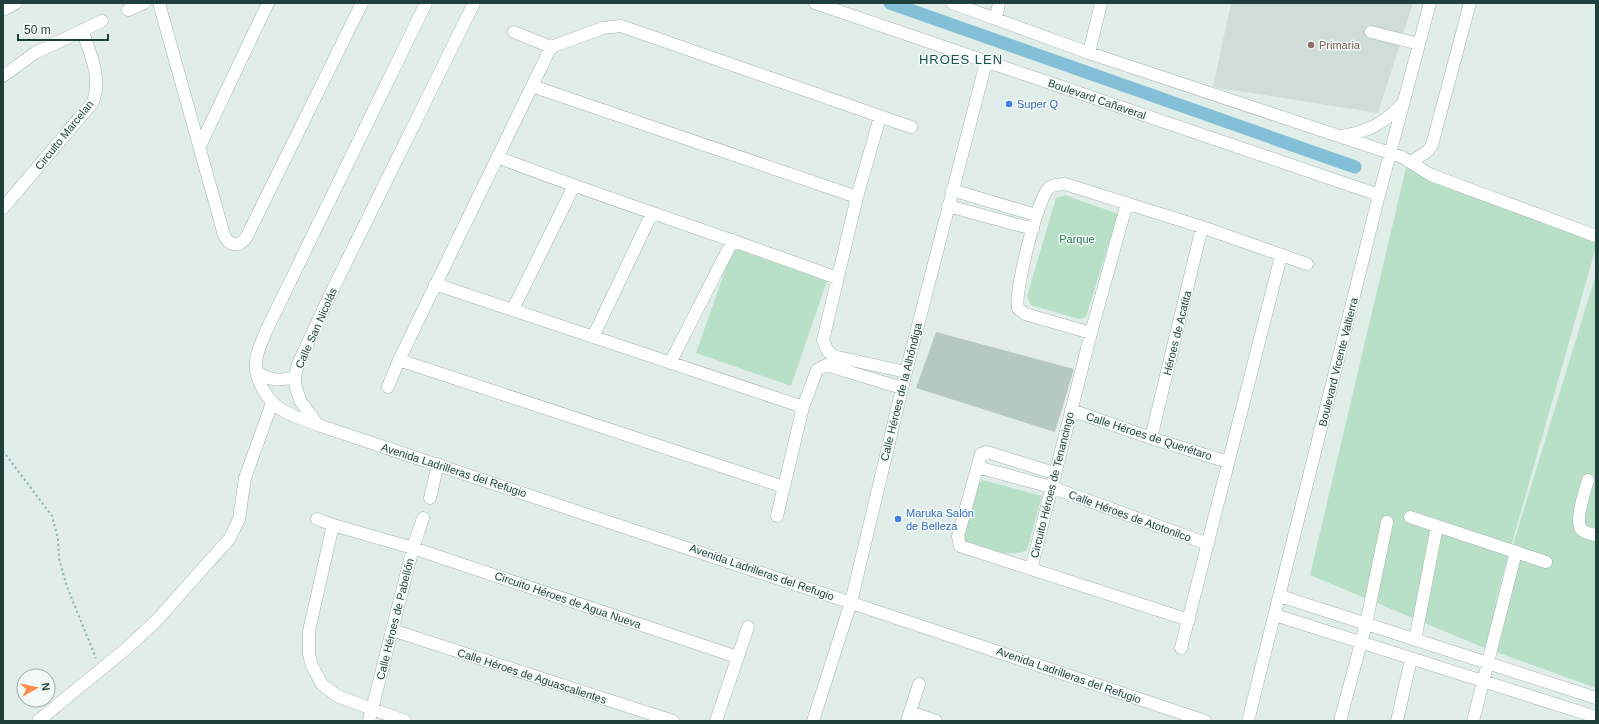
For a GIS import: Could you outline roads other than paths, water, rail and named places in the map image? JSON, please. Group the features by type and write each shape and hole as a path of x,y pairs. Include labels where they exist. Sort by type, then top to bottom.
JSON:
{"street":[{"path":"3,10 16,3"},
{"path":"128,10 144,3"},
{"path":"159,3 224,235 229,242 238,244 246,238 362,3"},
{"path":"200,146 268,3"},
{"path":"318,425 283,411 272,403 260,383 256,371 257,355 266,331 426,3"},
{"name":"Calle San Nicolás","path":"318,425 301,402 296,388 295,377 298,364 330,295 474,3"},
{"name":"Boulevard Cañaveral","path":"815,3 1379,195"},
{"path":"996,18 999,3"},
{"path":"1089,53 1101,3"},
{"name":"Boulevard Vicente Valtierra","path":"1248,721 1379,195 1430,3"},
{"path":"1411,162 1428,151 1432,145 1470,3"},
{"path":"958,4 1089,53 1390,153 1411,162 1431,175 1596,236"},
{"path":"3,76 35,53 102,21"},
{"path":"514,32 551,47 604,28 621,26 911,127"},
{"name":"Circuito Marcelan","path":"3,208 93,102 96,94 96,78 82,30"},
{"path":"1371,32 1419,44"},
{"path":"388,387 399,360 435,284 551,47"},
{"name":"Calle Héroes de la Alhóndiga","path":"813,721 851,602 906,372 986,62"},
{"path":"532,86 857,197"},
{"path":"1339,137 1358,134 1376,127 1391,116 1404,101"},
{"path":"880,117 836,278 823,340 827,350 833,356 906,372"},
{"path":"497,157 574,186 733,240 836,278"},
{"path":"1090,333 1025,314 1018,308 1017,294 1036,215 1048,188 1065,184 1202,227 1307,264"},
{"path":"513,309 574,186"},
{"path":"952,190 1036,215"},
{"name":"Circuito Héroes de Tenancingo","path":"1127,203 1090,333 1031,569 1189,620"},
{"path":"948,206 1033,229"},
{"path":"593,337 652,213"},
{"name":"Héroes de Acatita","path":"1151,438 1202,227"},
{"path":"670,363 733,240"},
{"path":"1182,648 1228,462 1282,256"},
{"path":"435,284 803,407"},
{"path":"399,360 784,487"},
{"path":"777,516 803,407 817,370 826,365 902,388"},
{"path":"256,371 265,378 271,380 295,377"},
{"path":"38,721 126,649 157,620 230,538 238,519 244,478 272,403"},
{"name":"Calle Héroes de Querétaro","path":"1071,410 1151,438 1228,462"},
{"name":"Avenida Ladrilleras del Refugio","path":"318,425 1205,721"},
{"path":"1031,569 967,549 959,543 958,536 981,454 985,452 1054,473"},
{"path":"430,498 438,464"},
{"name":"Calle Héroes de Atotonilco","path":"977,467 1051,487 1208,544"},
{"path":"1588,480 1579,519 1580,527 1584,532 1596,535"},
{"path":"1410,517 1546,562"},
{"name":"Calle Héroes de Pabellón","path":"371,715 413,548 423,518"},
{"name":"Circuito Héroes de Agua Nueva","path":"317,519 413,548 737,657"},
{"path":"1340,721 1366,624 1387,522"},
{"path":"333,525 309,631 309,654 315,674 322,684 337,696 371,715 405,721"},
{"path":"1415,640 1437,526"},
{"path":"1473,721 1482,681 1489,663 1516,552"},
{"path":"1280,596 1596,698"},
{"path":"1275,615 1596,717"},
{"path":"716,721 748,627"},
{"name":"Calle Héroes de Aguascalientes","path":"392,630 673,721"},
{"path":"1397,721 1410,659"},
{"path":"919,684 908,716 936,721"}],"waterway":[{"path":"890,3 1355,167"}],"place":[{"name":"Primaria","path":"1311,45"},
{"name":"Super Q","path":"1009,104"},
{"name":"Maruka Salón de Belleza","path":"898,519"}],"district":[{"name":"HROES LEN","path":"961,59"}],"park label":[{"name":"Parque","path":"1077,239"}]}
